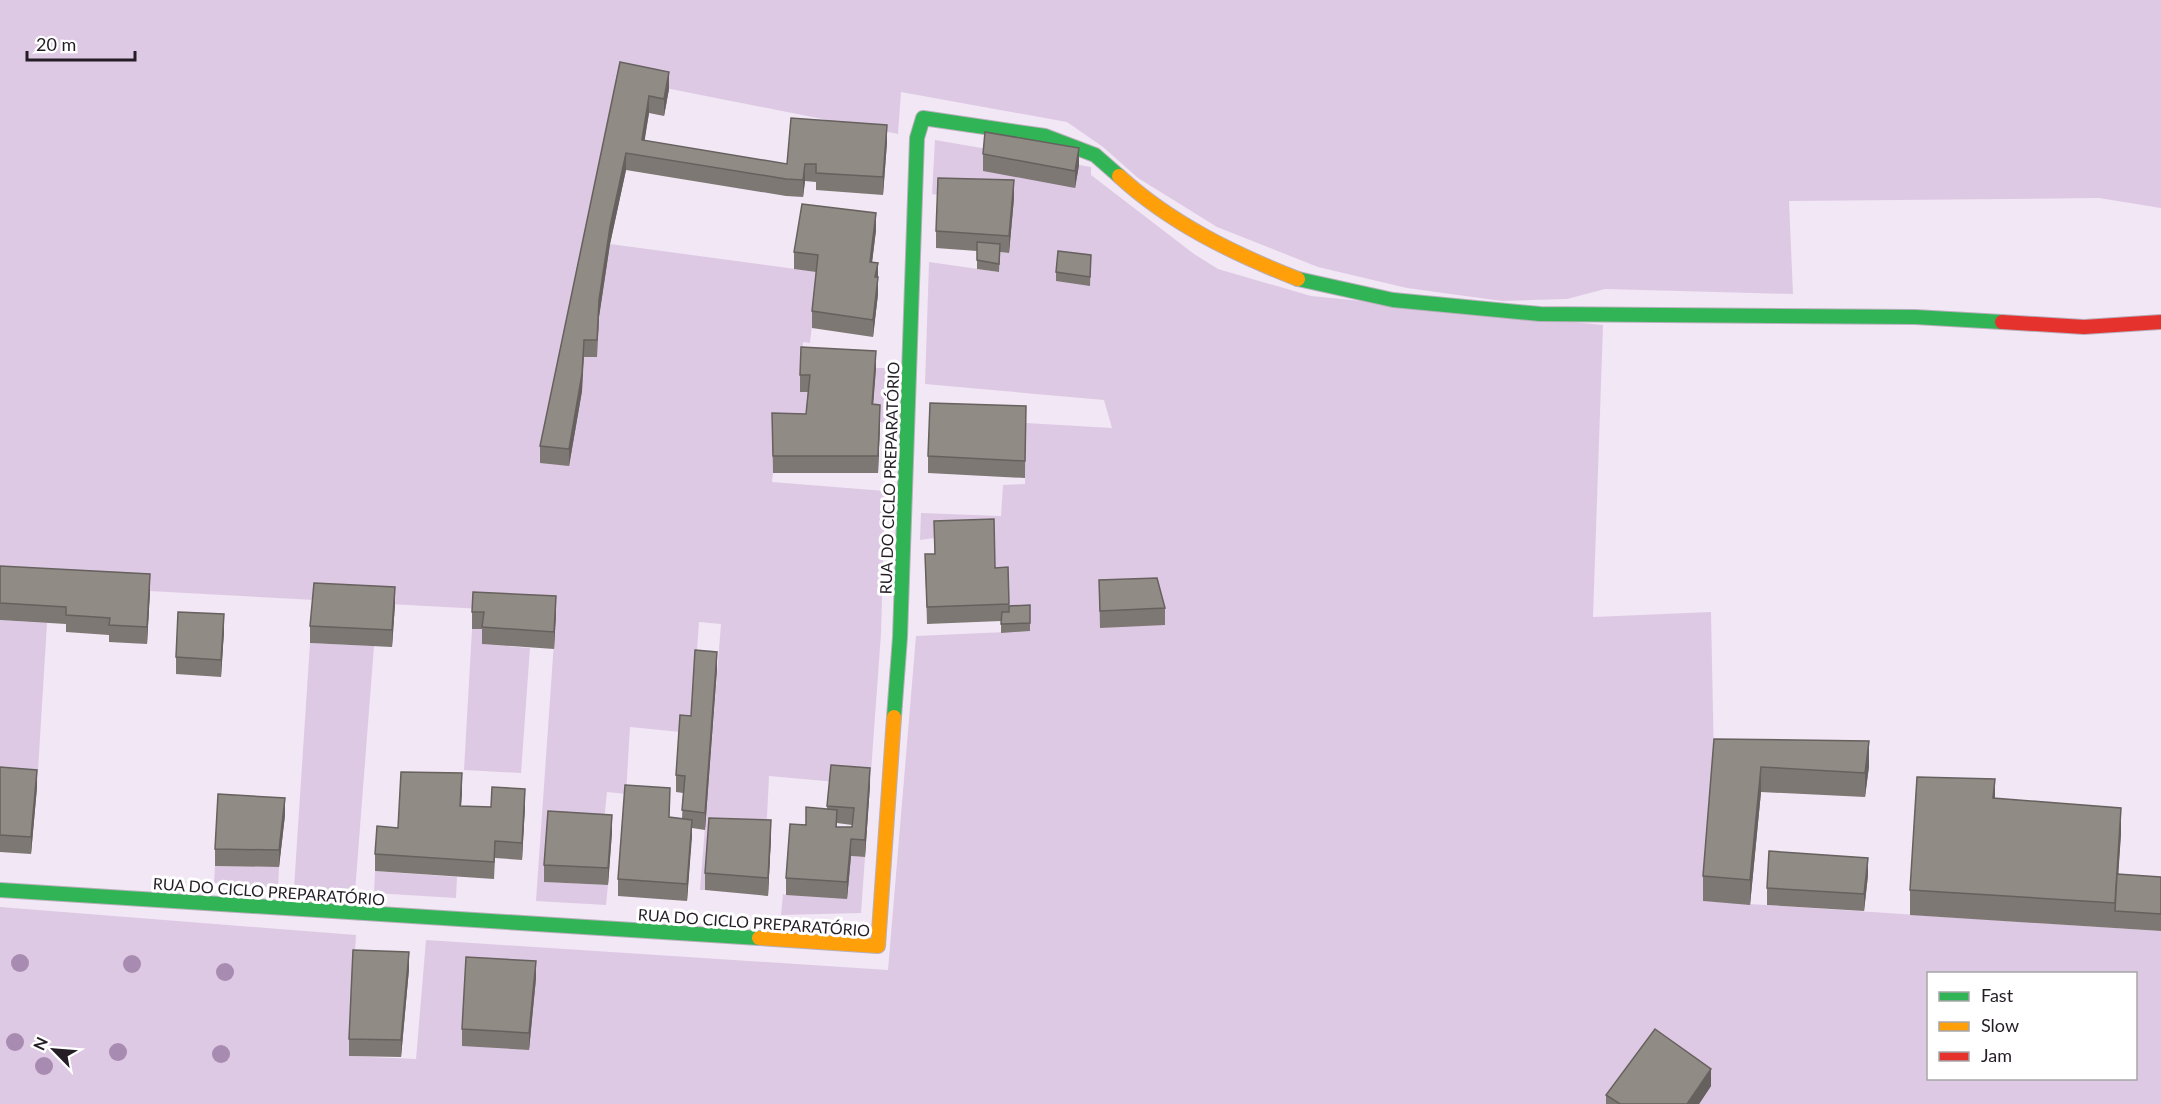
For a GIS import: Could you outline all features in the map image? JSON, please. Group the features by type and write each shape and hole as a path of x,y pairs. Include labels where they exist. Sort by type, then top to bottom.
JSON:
{"street":[{"name":"RUA DO CICLO PREPARATÓRIO","path":"0,890 878,946 900,637 917,138 923,118 1045,136 1095,155 1135,191 1199,235 1297,279 1393,300 1540,314 1915,317 2084,327 2161,322"}],"shaded area":[{"path":"0,0 2161,0 2161,208 2099,198 1789,201 1793,294 1605,289 1567,299 1502,301 1407,288 1318,267 1217,227 1138,178 1103,147 1067,122 901,92 898,134 620,79 568,466 582,391 584,357 597,357 599,317 610,244 818,272 810,343 803,342 800,391 810,392 806,431 773,473 772,482 885,491 881,634 870,785 769,776 766,837 709,835 705,890 700,890 721,624 699,622 691,733 630,727 626,794 607,792 603,831 545,882 608,885 606,905 536,901 556,613 0,583"},
{"path":"935,140 1091,167 1091,175 1194,254 1218,269 1311,296 1603,325 1593,617 1711,612 1714,764 1704,901 2161,931 2161,1104 0,1104 0,907 356,935 349,1056 416,1059 426,940 888,970 916,636 1030,631 1009,615 934,538 920,540 921,513 1001,516 1003,485 1025,484 1026,423 1112,428 1104,400 925,384 929,262 999,272 1000,252 1008,253 938,195 932,194"},
{"path":"876,368 889,368 887,423 872,421"},
{"path":"0,620 47,623 37,787 0,784"},
{"path":"472,629 484,629 483,644 530,648 521,773 464,770"},
{"path":"310,643 374,646 355,892 294,888"},
{"path":"851,856 865,857 861,913 781,915 783,894 786,895"},
{"path":"215,866 279,867 278,888 214,883"},
{"path":"375,871 457,877 456,898 374,893"}],"building":[{"path":"620,62 669,72 664,99 649,96 642,140 787,164 791,118 887,125 883,177 816,173 816,164 805,164 803,180 786,179 626,153 610,227 599,300 597,340 584,340 582,374 569,449 540,446"},
{"path":"985,132 1079,148 1075,171 983,154"},
{"path":"938,178 1014,180 1009,236 936,231"},
{"path":"802,204 876,213 870,262 878,263 873,320 812,311 818,255 794,252"},
{"path":"977,242 1000,244 999,264 977,260"},
{"path":"1058,251 1091,255 1090,277 1056,272"},
{"path":"801,347 876,351 872,404 880,405 878,456 773,456 772,413 806,414 810,375 800,375"},
{"path":"930,403 1026,406 1025,461 928,456"},
{"path":"994,519 995,568 1008,567 1009,604 927,607 925,554 935,554 934,521"},
{"path":"0,566 150,574 147,627 109,625 110,618 66,615 66,607 0,603"},
{"path":"1157,578 1165,608 1100,611 1099,580"},
{"path":"314,583 395,587 392,630 310,626"},
{"path":"473,592 556,596 554,632 482,627 484,612 472,612"},
{"path":"1030,605 1030,623 1001,624 1002,612 1009,612 1009,606"},
{"path":"178,612 224,614 221,660 176,657"},
{"path":"695,650 717,652 705,813 682,810 685,776 676,775 680,715 691,716"},
{"path":"1714,739 1869,741 1865,773 1761,767 1750,880 1703,876"},
{"path":"831,765 870,768 865,840 851,839 847,882 786,878 790,824 806,825 806,807 837,810 836,827 852,827 854,808 827,806"},
{"path":"0,767 37,770 31,837 0,835"},
{"path":"401,772 462,773 460,806 491,807 492,787 525,789 522,843 495,841 494,862 375,854 377,826 398,828"},
{"path":"1917,777 1995,779 1993,798 2121,808 2115,903 1910,890"},
{"path":"625,785 670,788 669,817 692,820 687,884 618,879"},
{"path":"218,794 285,798 279,850 215,849"},
{"path":"548,811 612,815 608,868 544,865"},
{"path":"709,818 771,820 768,878 705,873"},
{"path":"1769,851 1868,858 1864,894 1767,888"},
{"path":"2117,874 2161,877 2161,914 2115,911"},
{"path":"353,950 409,952 401,1040 349,1039"},
{"path":"466,957 536,961 529,1033 462,1029"},
{"path":"1655,1029 1711,1069 1687,1104 1620,1104 1606,1095"}],"traffic: fast":[{"path":"894,717 900,637 917,138 923,118 1045,136 1095,155 1119,176"},
{"path":"1298,279 1393,300 1540,314 1915,317 2002,322"},
{"path":"0,890 759,938"}],"traffic: slow":[{"path":"1119,176 1181,223 1227,248 1298,279"},
{"path":"759,938 878,946 894,717"}],"traffic: jam":[{"path":"2002,322 2084,327 2161,322"}]}
